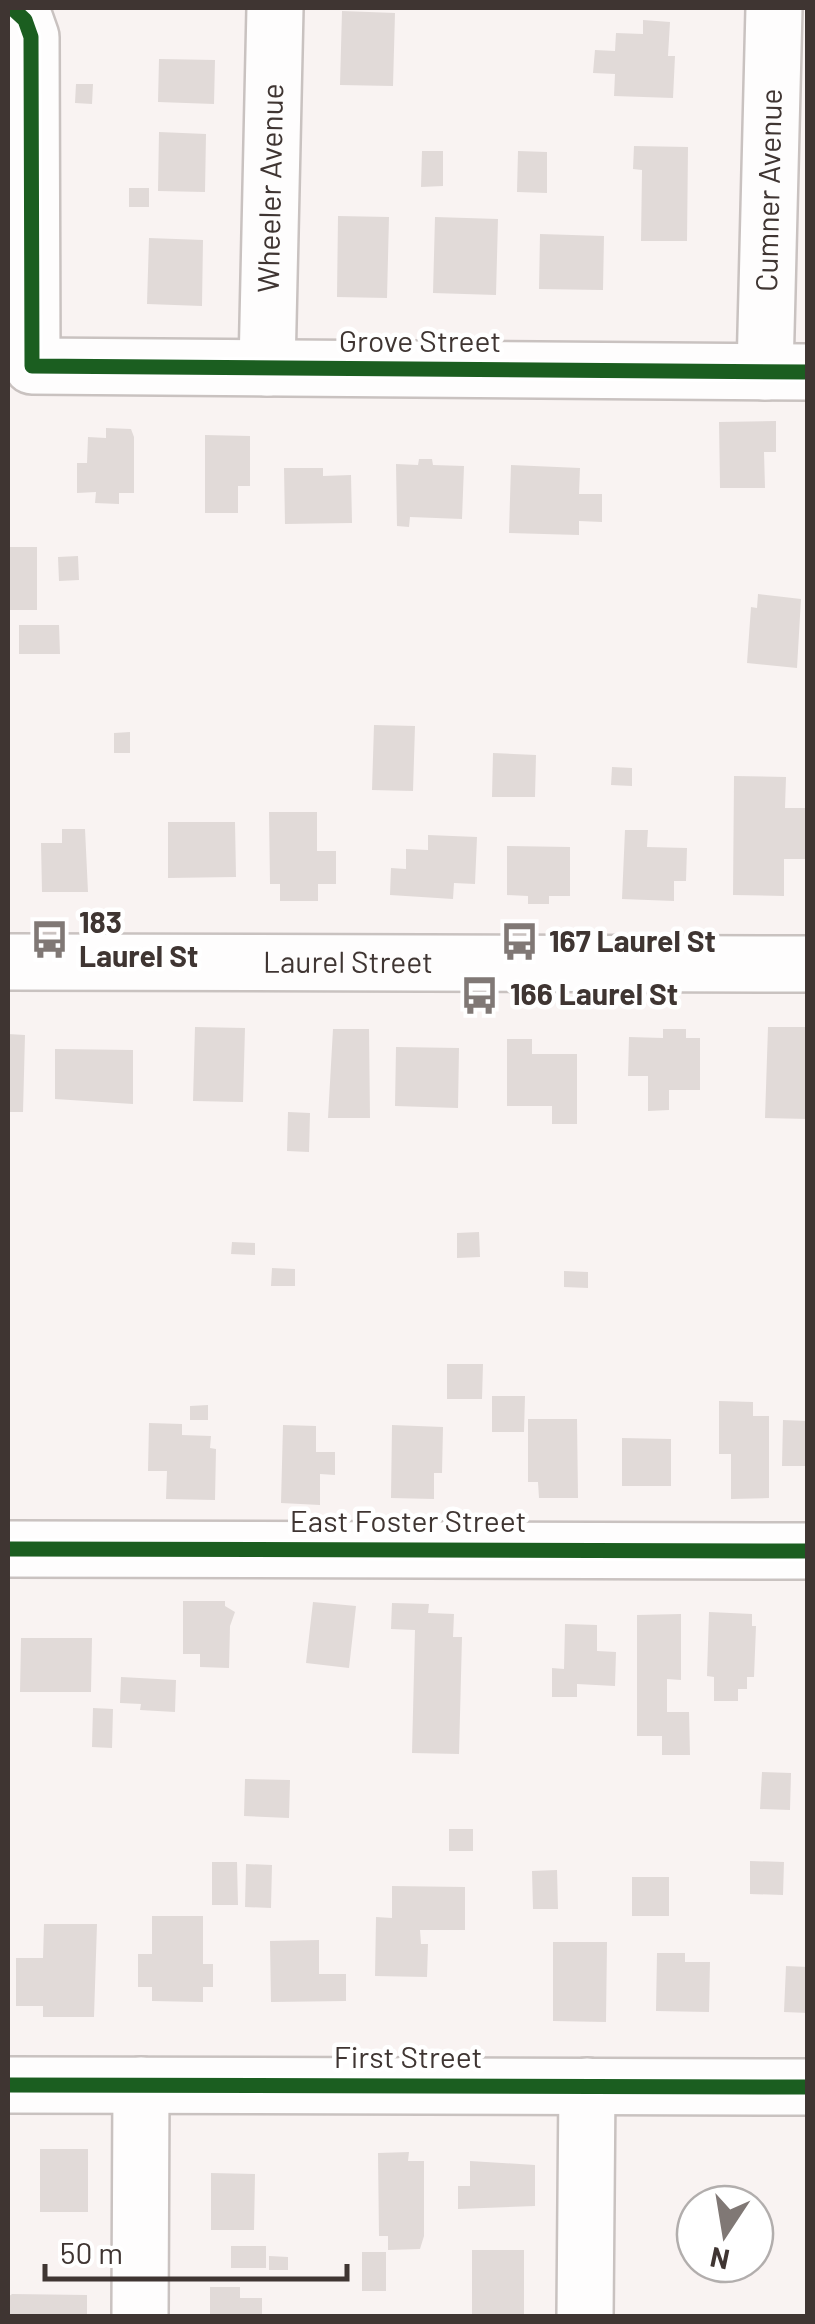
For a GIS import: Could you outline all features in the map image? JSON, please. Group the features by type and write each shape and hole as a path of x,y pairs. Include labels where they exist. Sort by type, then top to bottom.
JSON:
{"street":[{"name":"Grove Street","path":"12,8 25,20 31,37 32,366 786,372"},
{"name":"Wheeler Avenue","path":"267,368 274,8"},
{"name":"Cumner Avenue","path":"774,8 786,372"},
{"name":"Laurel Street","path":"8,962 808,964"},
{"name":"East Foster Street","path":"8,1549 808,1550"},
{"name":"First Street","path":"8,2084 808,2088"},
{"path":"140,2316 141,2085"},
{"path":"585,2316 587,2086"}],"building":[{"path":"342,11 395,13 393,86 340,85"},
{"path":"643,20 670,22 668,56 675,56 673,98 614,96 615,74 593,73 595,50 615,51 616,33 643,34"},
{"path":"159,59 215,60 214,104 158,102"},
{"path":"76,84 93,84 92,104 75,103"},
{"path":"159,132 206,134 205,192 158,191"},
{"path":"634,146 688,147 687,241 641,241 642,170 633,169"},
{"path":"422,151 443,151 443,186 421,187"},
{"path":"518,151 547,152 547,193 517,192"},
{"path":"129,188 149,188 149,207 129,207"},
{"path":"338,216 389,217 387,298 337,297"},
{"path":"435,217 498,219 496,295 433,293"},
{"path":"540,234 604,236 603,290 539,289"},
{"path":"149,238 203,240 202,306 147,304"},
{"path":"776,421 776,452 764,452 765,488 720,488 719,422"},
{"path":"106,428 131,429 134,437 134,493 119,493 119,504 95,503 96,492 77,493 77,463 87,463 88,437 106,438"},
{"path":"205,435 250,436 250,486 238,486 238,513 205,513"},
{"path":"419,459 432,459 433,465 464,466 462,519 410,517 409,527 397,526 396,464 418,465"},
{"path":"511,465 580,468 579,494 602,494 602,522 579,521 579,535 509,533"},
{"path":"284,468 323,468 323,476 351,475 352,523 285,524"},
{"path":"8,547 37,547 37,610 8,610"},
{"path":"78,556 79,580 59,581 58,557"},
{"path":"758,594 801,599 797,668 747,663 751,607 757,608"},
{"path":"19,625 59,625 60,654 19,654"},
{"path":"374,725 415,726 413,791 372,790"},
{"path":"130,732 130,753 114,753 114,733"},
{"path":"493,753 536,755 535,797 492,797"},
{"path":"612,767 632,768 632,786 611,785"},
{"path":"734,776 786,777 785,808 805,808 805,859 784,859 784,896 733,895"},
{"path":"269,812 317,812 317,851 336,851 336,884 318,884 318,901 280,901 280,884 270,884"},
{"path":"168,822 235,822 236,877 168,878"},
{"path":"62,829 85,829 88,892 42,892 41,843 62,843"},
{"path":"625,830 648,830 647,847 687,848 686,881 674,881 674,901 622,899"},
{"path":"428,835 477,837 475,884 454,883 453,899 390,895 391,868 406,869 406,849 428,850"},
{"path":"507,846 570,847 570,896 549,896 549,904 528,904 528,896 507,895"},
{"path":"195,1027 245,1028 243,1102 193,1101"},
{"path":"768,1027 808,1027 808,1119 765,1118"},
{"path":"333,1029 369,1029 370,1118 328,1118"},
{"path":"663,1029 686,1029 686,1038 700,1038 700,1090 669,1090 669,1110 648,1111 648,1076 628,1076 629,1037 663,1038"},
{"path":"8,1034 25,1035 23,1112 8,1112"},
{"path":"507,1039 532,1039 532,1054 577,1054 577,1124 552,1124 552,1106 507,1106"},
{"path":"396,1047 459,1048 458,1108 395,1106"},
{"path":"55,1049 133,1050 133,1104 55,1099"},
{"path":"288,1112 310,1113 309,1152 287,1151"},
{"path":"479,1232 480,1257 457,1258 457,1233"},
{"path":"232,1242 255,1243 255,1255 231,1254"},
{"path":"272,1268 295,1269 295,1286 271,1286"},
{"path":"564,1271 588,1272 588,1288 564,1287"},
{"path":"447,1364 483,1364 482,1399 447,1399"},
{"path":"492,1396 525,1396 524,1432 492,1432"},
{"path":"719,1401 753,1402 753,1416 769,1416 769,1498 731,1499 731,1454 719,1454"},
{"path":"208,1405 208,1420 190,1420 190,1406"},
{"path":"528,1419 577,1419 578,1498 539,1498 538,1482 528,1482"},
{"path":"783,1420 808,1421 808,1466 782,1466"},
{"path":"149,1423 182,1424 182,1435 211,1436 210,1448 216,1449 215,1500 166,1499 167,1471 148,1471"},
{"path":"283,1425 316,1426 316,1452 335,1452 335,1475 320,1474 320,1505 281,1503"},
{"path":"392,1425 443,1427 442,1473 434,1473 434,1499 391,1498"},
{"path":"622,1438 671,1439 671,1486 622,1486"},
{"path":"183,1601 225,1601 225,1606 235,1612 230,1626 229,1668 200,1667 200,1654 183,1654"},
{"path":"313,1602 356,1606 349,1668 306,1663"},
{"path":"392,1603 429,1604 428,1613 454,1614 453,1637 462,1637 459,1754 412,1753 415,1630 391,1629"},
{"path":"709,1612 752,1614 752,1626 756,1626 754,1677 747,1677 747,1689 738,1689 738,1701 714,1701 714,1677 707,1676"},
{"path":"681,1614 681,1680 667,1679 667,1712 689,1712 690,1755 662,1755 662,1736 637,1736 637,1615"},
{"path":"565,1624 597,1625 597,1651 616,1652 615,1686 577,1684 577,1697 552,1697 552,1668 564,1669"},
{"path":"21,1638 92,1638 91,1692 20,1692"},
{"path":"121,1677 176,1680 175,1712 140,1710 141,1704 120,1703"},
{"path":"93,1708 113,1709 112,1748 92,1747"},
{"path":"762,1772 791,1773 790,1810 760,1809"},
{"path":"245,1779 290,1780 289,1818 244,1816"},
{"path":"449,1829 473,1829 473,1851 449,1851"},
{"path":"750,1861 784,1862 783,1895 750,1894"},
{"path":"212,1862 237,1862 238,1905 212,1905"},
{"path":"246,1864 272,1865 271,1908 245,1907"},
{"path":"557,1870 558,1909 533,1909 532,1871"},
{"path":"632,1877 669,1877 669,1916 632,1916"},
{"path":"392,1886 465,1887 465,1930 420,1930 421,1944 428,1944 427,1977 375,1976 376,1917 392,1918"},
{"path":"152,1916 203,1916 203,1964 213,1964 213,1987 203,1987 203,2002 152,2001 152,1987 138,1987 138,1954 152,1954"},
{"path":"44,1924 97,1924 94,2017 43,2017 43,2006 16,2006 16,1958 43,1958"},
{"path":"319,1940 319,1974 346,1974 346,2001 271,2002 270,1941"},
{"path":"553,1942 607,1942 606,2022 553,2021"},
{"path":"657,1953 685,1953 685,1962 710,1962 709,2012 656,2011"},
{"path":"786,1966 808,1967 808,2013 784,2012"},
{"path":"40,2149 88,2149 88,2212 40,2212"},
{"path":"409,2152 408,2161 424,2161 424,2236 420,2249 388,2250 388,2236 379,2236 378,2153"},
{"path":"470,2161 535,2165 535,2206 458,2209 458,2186 470,2186"},
{"path":"211,2173 255,2174 254,2230 211,2230"},
{"path":"231,2246 266,2246 266,2268 231,2268"},
{"path":"472,2250 524,2250 524,2316 472,2316"},
{"path":"362,2252 386,2252 386,2291 362,2291"},
{"path":"269,2256 288,2257 288,2270 269,2270"},
{"path":"210,2287 240,2287 240,2298 262,2298 262,2316 210,2316"},
{"path":"87,2295 87,2316 8,2316 8,2297"}],"cycle path":[{"path":"12,8 25,20 31,37 32,366 808,372"},
{"path":"8,1549 808,1551"},
{"path":"8,2085 808,2087"}],"place":[{"name":"183 Laurel St","path":"49,940"},
{"name":"167 Laurel St","path":"519,942"},
{"name":"166 Laurel St","path":"480,995"}]}
